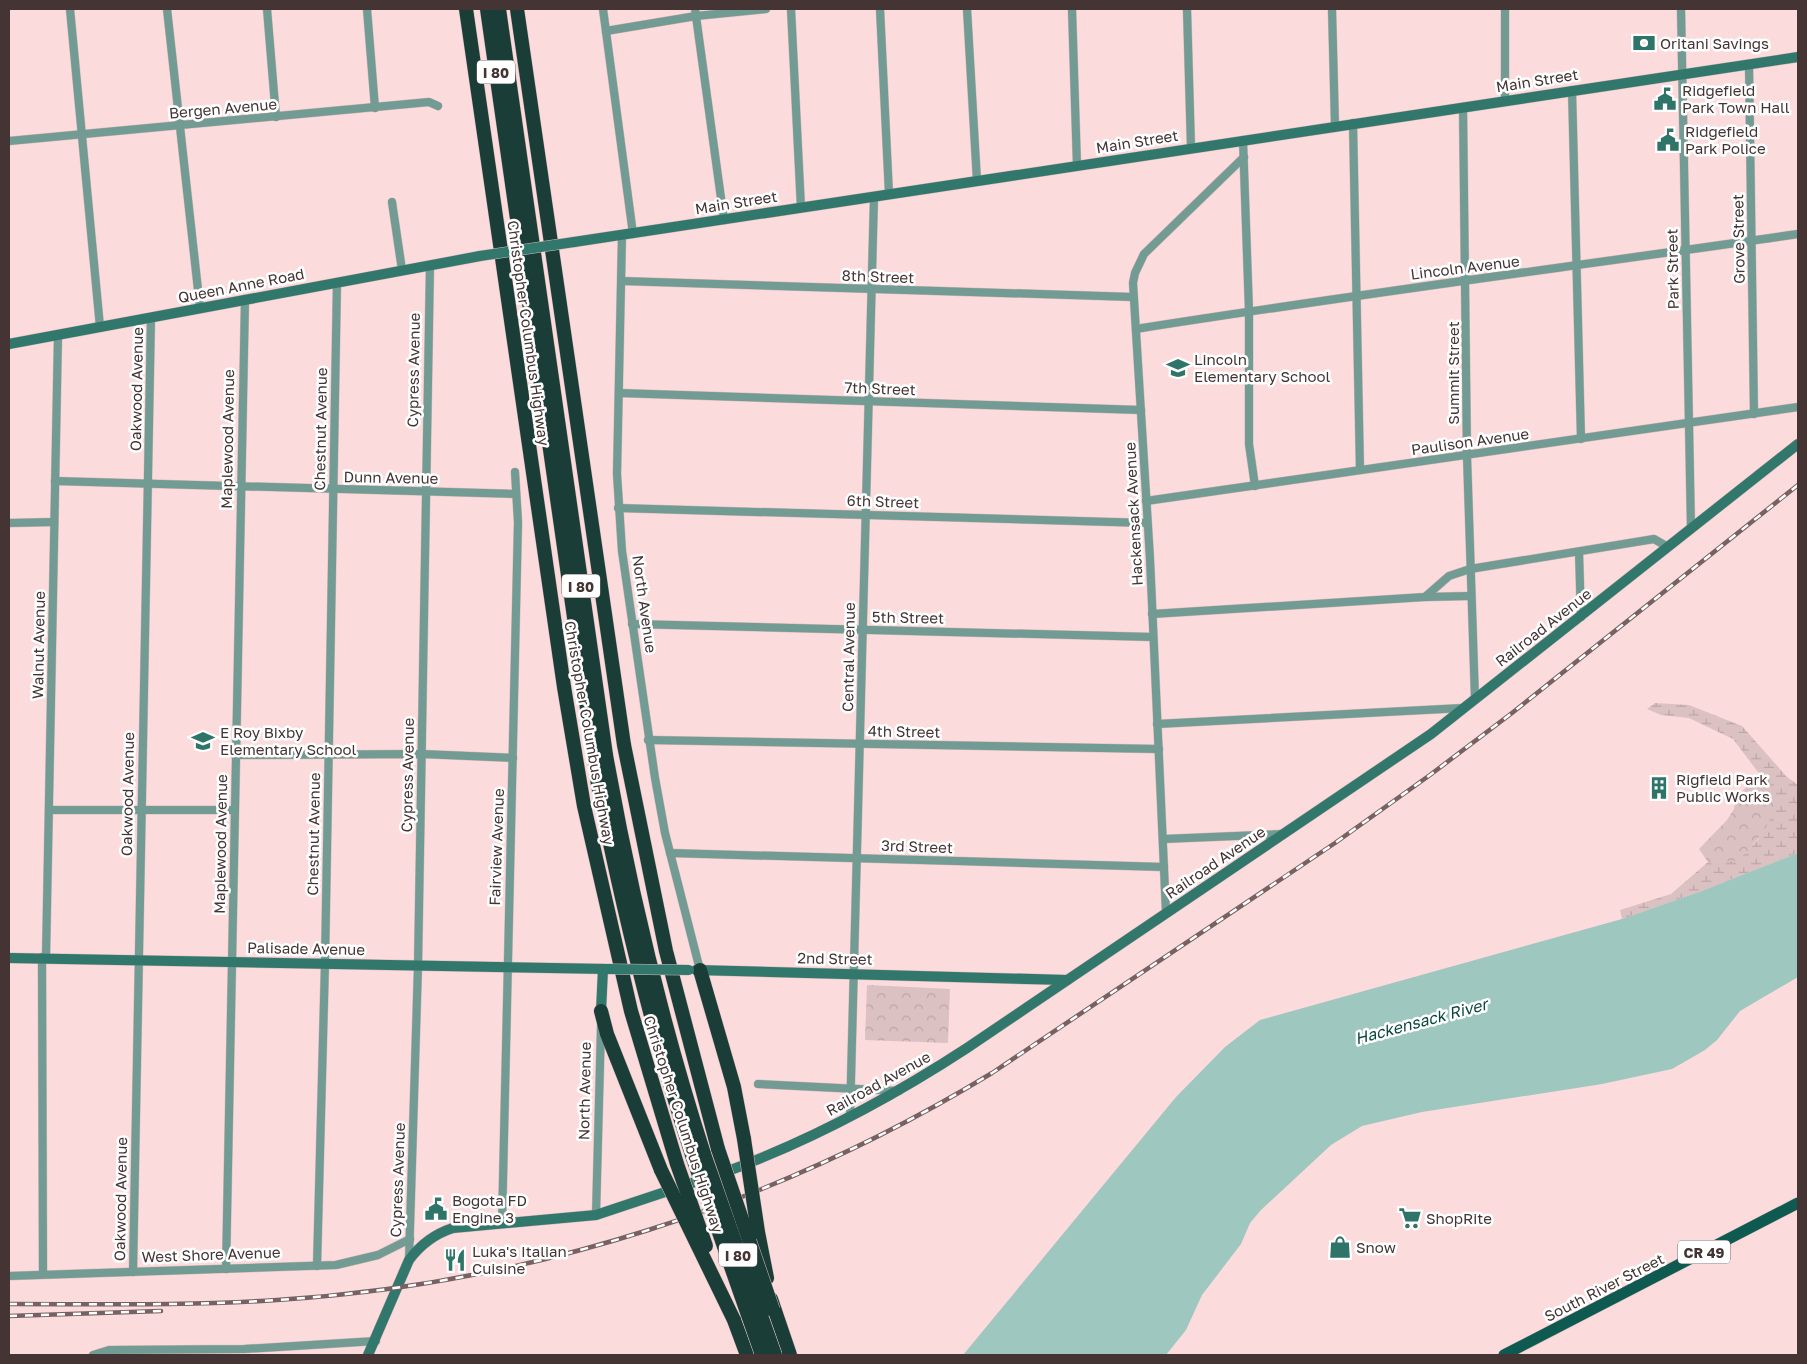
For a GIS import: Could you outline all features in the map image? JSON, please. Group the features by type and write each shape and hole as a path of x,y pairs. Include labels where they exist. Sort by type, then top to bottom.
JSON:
{"highway":[{"name":"Christopher Columbus Highway","path":"466,9 563,680 581,792 627,997 677,1164 748,1355"},
{"name":"Christopher Columbus Highway","path":"487,9 597,778 640,974 762,1355"},
{"name":"Christopher Columbus Highway","path":"499,9 606,755 628,868 698,1156 775,1355"},
{"name":"Christopher Columbus Highway","path":"517,9 624,746 666,951 718,1149 790,1355"},
{"path":"695,970 734,1086 744,1139 752,1204 773,1310"},
{"path":"601,1012 607,1034 661,1170 734,1320"}],"main road":[{"name":"South River Street","path":"1504,1355 1798,1203"}],"street":[{"path":"70,9 100,327"},
{"path":"166,9 200,308"},
{"path":"267,9 276,117"},
{"path":"367,9 375,108"},
{"path":"603,9 633,234"},
{"path":"606,31 696,12 766,9"},
{"path":"792,9 801,208"},
{"path":"880,9 889,194"},
{"path":"967,9 977,181"},
{"path":"1072,9 1077,166"},
{"path":"1187,9 1191,148"},
{"path":"1332,9 1335,126"},
{"path":"1505,9 1505,100"},
{"name":"Park Street","path":"1681,9 1691,529"},
{"path":"696,12 724,220"},
{"name":"Main Street","path":"480,256 1798,57"},
{"name":"Grove Street","path":"1749,64 1754,414"},
{"path":"1572,90 1581,439"},
{"name":"Bergen Avenue","path":"9,141 429,102 438,106"},
{"name":"Summit Street","path":"1463,107 1467,456 1470,596 1475,699"},
{"path":"1353,123 1360,470"},
{"path":"1243,140 1250,311 1249,444 1254,486"},
{"name":"Hackensack Avenue","path":"1166,913 1146,501 1133,297 1135,273 1144,254 1244,157"},
{"name":"Central Avenue","path":"850,1117 870,289 874,197"},
{"path":"392,202 402,270"},
{"name":"Lincoln Avenue","path":"1136,329 1357,294 1466,281 1798,234"},
{"name":"North Avenue","path":"622,235 618,508 648,740 695,970"},
{"name":"Queen Anne Road","path":"9,344 480,256"},
{"name":"Cypress Avenue","path":"368,1355 376,1341 409,1260 418,966 430,265"},
{"name":"8th Street","path":"622,281 1133,297"},
{"name":"Chestnut Avenue","path":"317,1266 325,963 337,282"},
{"name":"Maplewood Avenue","path":"226,1269 245,299"},
{"name":"Oakwood Avenue","path":"133,1272 151,317"},
{"name":"Walnut Avenue","path":"43,1274 44,957 49,810 58,335"},
{"name":"7th Street","path":"619,393 1141,410"},
{"name":"Paulison Avenue","path":"1146,501 1798,407"},
{"name":"Railroad Avenue","path":"596,1214 766,1157 850,1117 934,1070 1431,734 1798,444"},
{"name":"Fairview Avenue","path":"502,1224 506,969 518,522 515,472"},
{"name":"Dunn Avenue","path":"55,481 148,482 240,487 516,494"},
{"name":"6th Street","path":"618,508 1147,523"},
{"path":"9,523 54,522"},
{"path":"1425,597 1449,576 1470,569 1654,539 1668,547"},
{"path":"1580,552 1581,617"},
{"path":"1152,614 1425,597 1470,596"},
{"name":"5th Street","path":"632,624 1153,637"},
{"path":"1157,724 1463,708"},
{"name":"4th Street","path":"648,740 1158,749"},
{"path":"235,755 422,754 513,758"},
{"path":"49,810 234,810"},
{"path":"1163,839 1283,834"},
{"name":"3rd Street","path":"670,854 1164,867"},
{"name":"Palisade Avenue","path":"9,958 44,957 325,963 506,969 606,969"},
{"name":"North Avenue","path":"596,1214 601,1012 606,969"},
{"name":"2nd Street","path":"606,969 854,973 1067,980"},
{"path":"758,1084 899,1090"},
{"path":"409,1260 424,1243 441,1232 453,1228 596,1214"},
{"name":"West Shore Avenue","path":"9,1276 317,1266 360,1261 394,1248 410,1239"},
{"path":"92,1355 109,1350 244,1349 376,1341"},
{"path":"237,1355 244,1349"}],"green space":[{"path":"1655,703 1689,705 1742,726 1787,777 1798,785 1798,853 1699,892 1622,919 1620,910 1671,894 1708,862 1738,860 1758,840 1769,818 1774,801 1770,788 1733,739 1689,718 1661,715 1647,709"},
{"path":"1760,774 1774,797 1773,810 1767,826 1738,861 1708,862 1699,849 1727,820 1734,809 1736,797"},
{"path":"867,985 950,989 948,1043 865,1040"}],"water":[{"name":"Hackensack River","path":"1798,853 1798,977 1740,1011 1717,1040 1705,1050 1672,1069 1602,1084 1422,1112 1362,1126 1331,1145 1261,1210 1250,1223 1241,1244 1202,1295 1186,1330 1166,1355 963,1355 1176,1097 1225,1047 1260,1020 1622,919 1699,892"}],"railway":[{"path":"9,1304 177,1304 277,1300 372,1291 465,1276 558,1256 648,1230 737,1199 824,1162 909,1120 992,1073 1335,843 1512,713 1798,485"},
{"path":"9,1316 161,1311"}],"place":[{"name":"Oritani Savings","path":"1644,43"},
{"name":"Ridgefield Park Town Hall","path":"1665,99"},
{"name":"Ridgefield Park Police","path":"1668,140"},
{"name":"Lincoln Elementary School","path":"1178,368"},
{"name":"E Roy Bixby Elementary School","path":"203,741"},
{"name":"Rigfield Park Public Works","path":"1659,788"},
{"name":"Bogota FD Engine 3","path":"436,1209"},
{"name":"ShopRite","path":"1410,1218"},
{"name":"Snow","path":"1340,1247"},
{"name":"Luka's Italian Cuisine","path":"455,1260"}]}
